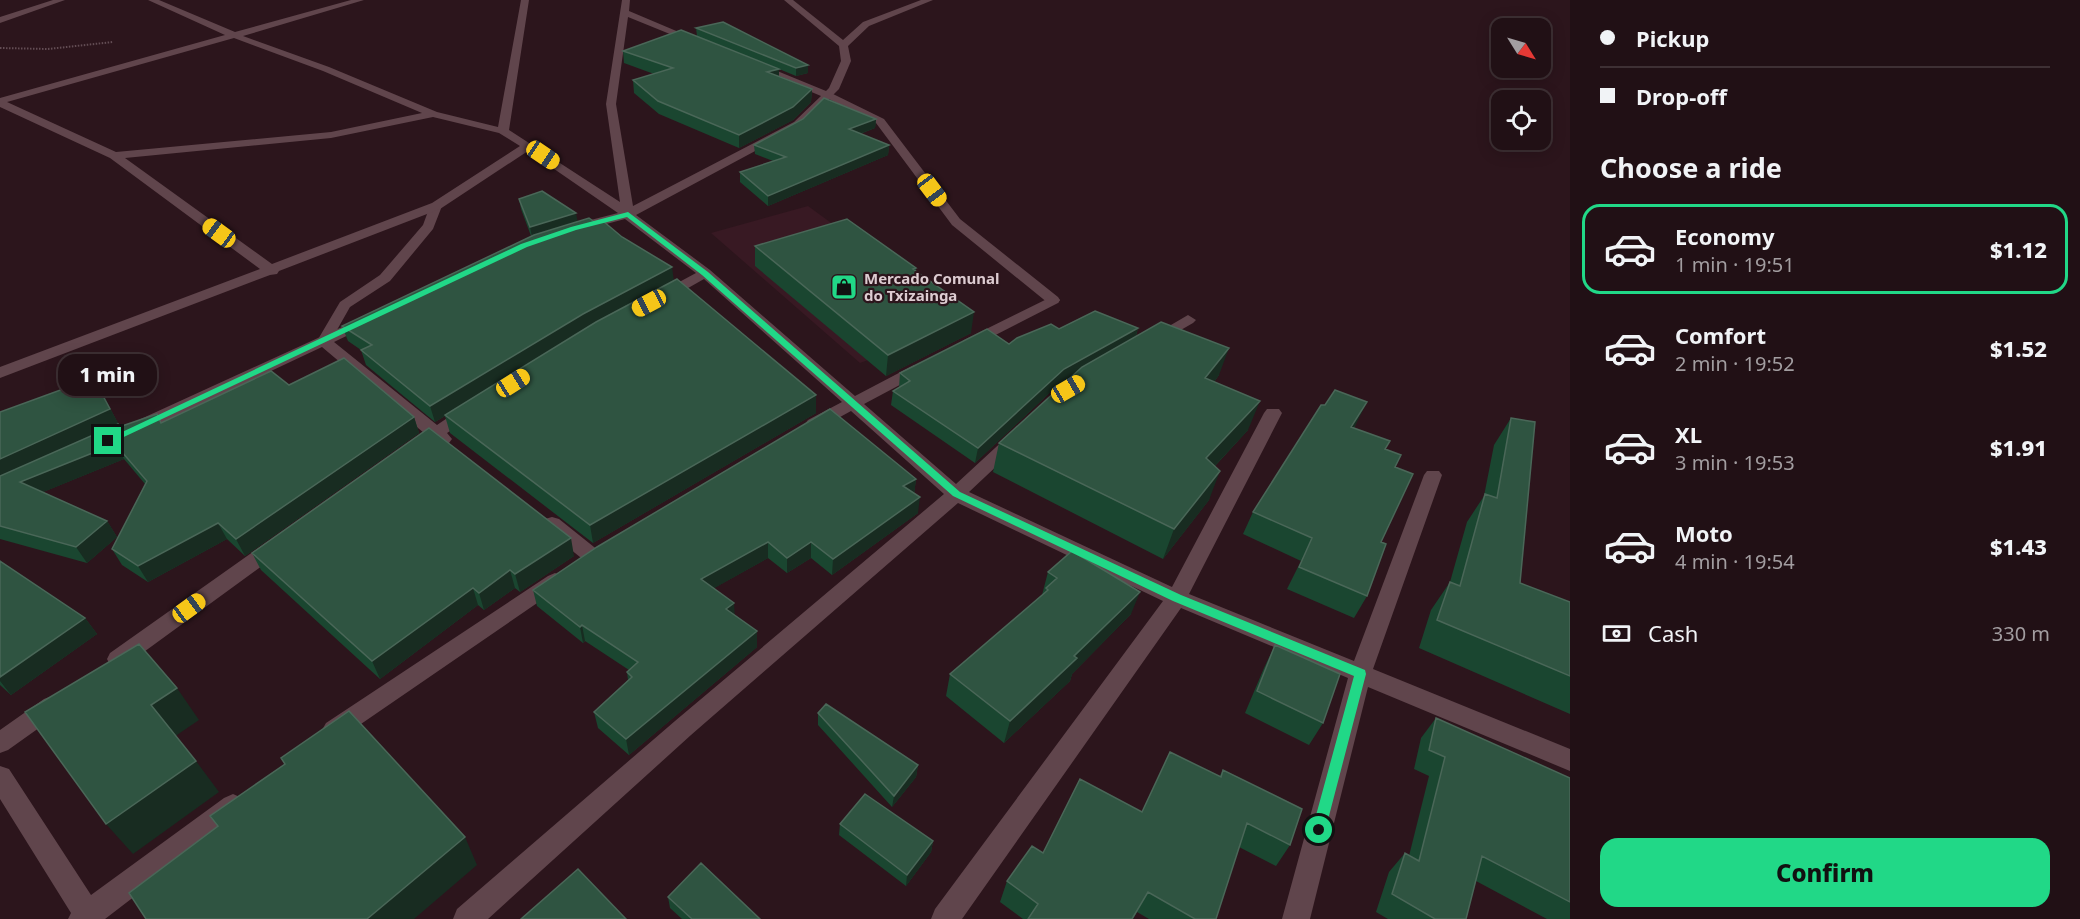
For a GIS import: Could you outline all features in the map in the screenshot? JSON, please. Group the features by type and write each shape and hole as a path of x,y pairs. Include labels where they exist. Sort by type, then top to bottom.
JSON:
{"street":[{"path":"0,20 68,0"},
{"path":"152,0 233,35 326,69 433,114 503,131 527,145 628,214 705,273 956,494 1177,598 1570,760"},
{"path":"0,102 360,0"},
{"path":"503,131 525,0"},
{"path":"626,0 611,104 628,214"},
{"path":"564,232 628,214 798,124 834,89 846,61 843,45 788,0"},
{"path":"843,45 866,24 929,0"},
{"path":"625,13 710,47"},
{"path":"742,60 828,95"},
{"path":"0,102 114,156 272,271"},
{"path":"114,156 331,135 433,114"},
{"path":"0,373 272,271 436,206 520,153 527,145"},
{"path":"644,306 705,273"},
{"path":"799,433 850,403 1053,300"},
{"path":"119,435 377,316"},
{"path":"1138,349 1188,320"},
{"path":"324,341 453,447"},
{"path":"405,453 483,402"},
{"path":"945,919 1177,598 1273,413"},
{"path":"467,919 683,728 956,494 1025,429"},
{"path":"1296,919 1360,674 1433,475"},
{"path":"536,512 592,555"},
{"path":"106,667 289,536"},
{"path":"315,743 611,544"},
{"path":"0,743 68,695"},
{"path":"0,777 87,918 249,793"}],"lane":[{"path":"828,95 880,121 956,222 1053,300"},
{"path":"324,341 345,305 385,278 429,226 436,206"}],"path":[{"path":"0,48 57,49 119,41"}],"shaded area":[{"name":"Mercado Comunal do Txizainga","path":"808,206 968,323 860,363 711,233"}],"building":[{"path":"723,22 808,65 796,68 696,28"},
{"path":"681,30 779,69 767,72 812,89 793,107 739,135 658,101 633,80 673,68 623,51"},
{"path":"824,98 876,119 849,129 889,145 768,196 740,172 786,157 754,145 803,119"},
{"path":"542,191 576,213 530,227 519,199"},
{"path":"589,218 596,223 603,221 622,237 672,267 583,314 430,406 361,350 372,345 342,326 534,235"},
{"name":"Mercado Comunal do Txizainga","path":"847,219 974,312 888,355 755,246"},
{"path":"677,279 816,395 590,525 445,415 596,322"},
{"path":"1095,311 1138,328 1064,369 978,448 893,391 910,381 900,373 987,329 1009,344 1017,338 1051,324 1059,329"},
{"path":"1161,322 1229,348 1205,378 1260,401 1206,458 1220,471 1174,529 999,443 1082,367"},
{"path":"344,358 414,417 236,539 218,523 138,566 112,549 147,481 115,444 20,482 107,521 76,547 0,526 0,476 118,424 119,427 157,414 161,423 271,371 289,385"},
{"path":"94,379 110,409 0,459 0,412"},
{"path":"1335,390 1367,402 1351,427 1390,441 1385,449 1401,455 1395,467 1413,474 1381,542 1386,544 1367,596 1299,567 1312,538 1253,512 1321,405 1325,405"},
{"path":"830,409 916,479 903,486 920,497 833,559 811,542 787,558 768,542 701,579 734,603 726,609 757,631 626,739 594,712 632,677 627,672 638,662 582,625 580,627 533,590 597,547"},
{"path":"1511,418 1535,422 1520,583 1570,602 1570,676 1437,620 1450,582 1460,586 1485,494 1497,498"},
{"path":"429,428 571,538 515,574 510,570 479,593 473,588 372,661 252,553"},
{"path":"1072,551 1140,592 1074,656 1077,658 1010,721 950,674 1048,590 1046,588 1057,578 1048,572"},
{"path":"0,561 85,618 0,677"},
{"path":"139,644 177,688 151,705 196,761 106,824 25,712"},
{"path":"1275,645 1340,674 1323,723 1257,691"},
{"path":"826,704 918,765 894,796 818,713"},
{"path":"349,711 465,837 367,919 146,919 129,893 218,826 210,816 285,764 281,758"},
{"path":"1436,718 1570,778 1570,902 1482,856 1466,919 1435,919 1392,894 1405,853 1419,861 1445,757 1429,750"},
{"path":"1170,752 1221,777 1223,770 1302,809 1290,845 1247,823 1216,919 1195,919 1148,892 1132,919 1028,919 1038,904 1007,881 1032,846 1043,853 1080,779 1142,812"},
{"path":"865,794 933,841 907,875 840,824"},
{"path":"701,863 760,919 692,919 668,897"},
{"path":"578,869 626,919 521,919"}],"place":[{"name":"Mercado Comunal do Txizainga","path":"844,287"}],"route":[{"path":"108,441 524,246 573,229 628,214 705,273 956,494 1177,598 1360,674 1319,830"}]}
